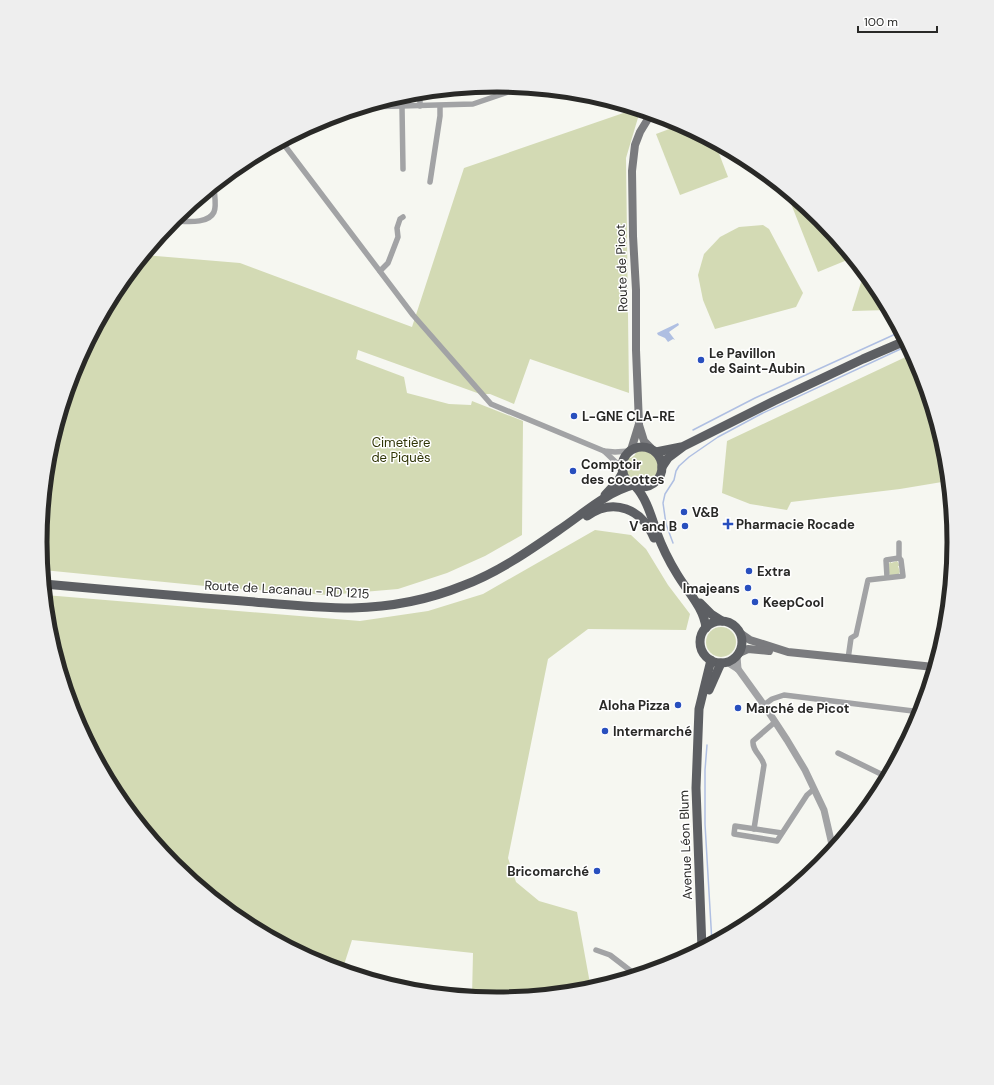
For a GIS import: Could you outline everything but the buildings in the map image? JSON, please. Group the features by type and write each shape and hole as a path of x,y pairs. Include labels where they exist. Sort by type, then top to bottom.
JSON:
{"main road":[{"name":"Route de Picot","path":"648,119 640,132 635,145 632,172 638,424 644,441 653,450"},
{"path":"650,511 651,489 659,478 662,468 668,458 684,446 774,401 901,343"},
{"name":"Route de Picot","path":"630,451 638,424"},
{"path":"602,499 618,481 622,470 623,460 630,451 641,446 653,450 684,446"},
{"path":"653,450 662,462 662,468"},
{"path":"622,470 628,481 640,491 650,511 664,551 677,575"},
{"path":"559,530 614,492 634,485 646,486 656,482"},
{"path":"559,530 601,509 613,507 622,508 633,512 648,525 660,553 677,575 704,617 706,628"},
{"name":"Route de Lacanau - RD 1215","path":"49,584 176,596 315,606 352,608 384,606 428,597 462,586 495,571 559,530"},
{"path":"688,591 711,614 722,621 735,626 740,633 750,640 788,652 930,667"},
{"path":"722,621 712,624 706,628 703,633 701,644 704,653 711,660 724,662 744,650 757,649 781,653 788,652"},
{"path":"738,654 742,642 740,633"},
{"name":"Avenue Léon Blum","path":"702,943 695,807 697,740 701,699 711,660"},
{"name":"Avenue Léon Blum","path":"697,740 705,700 713,680 724,662"}],"street":[{"path":"385,107 473,104 505,92"},
{"path":"420,99 420,106"},
{"path":"430,182 440,116 440,106"},
{"path":"402,107 403,169"},
{"path":"285,146 413,315 492,404 604,451 630,451"},
{"path":"182,221 204,220 209,217 214,212 214,192"},
{"path":"380,270 388,263 398,237 400,219 403,217"},
{"path":"604,451 622,470"},
{"path":"848,659 851,638 856,635 868,580 903,576 901,560 899,558 899,543"},
{"path":"887,577 886,560 899,558"},
{"path":"738,654 738,669"},
{"path":"724,662 738,669 764,705 805,770 824,810 831,843"},
{"path":"764,705 772,699 784,695 914,711"},
{"path":"754,829 764,765 762,759 753,748 753,741 775,722"},
{"path":"838,753 883,774"},
{"path":"782,833 735,826 734,834 777,841 807,795 814,789"},
{"path":"596,950 610,955 631,972"}],"green space":[{"name":"Cimetière de Piquès","path":"627,112 639,115 626,158 629,393 530,359 514,404 490,394 480,394 358,350 356,359 404,377 407,393 449,404 471,405 472,401 523,421 522,535 485,556 447,573 398,589 328,595 215,587 48,570 48,513 51,484 62,426 71,398 93,343 107,317 123,292 151,256 240,263 412,327 464,168"},
{"path":"672,128 718,151 728,177 680,195 656,134"},
{"path":"790,200 815,224 847,260 818,272"},
{"path":"763,225 769,229 803,293 796,307 715,329 703,300 698,275 704,254 720,237 739,227"},
{"path":"862,280 882,310 852,311"},
{"path":"907,356 932,426 943,482 900,489 791,502 787,510 750,504 722,493 727,441"},
{"path":"637,450 650,452 657,460 658,471 655,478 649,482 636,482 627,474 625,467 627,458 631,458 635,455"},
{"path":"595,530 631,535 646,549 668,585 690,614 686,630 588,629 548,659 508,858 516,882 539,901 577,912 590,983 556,989 526,992 472,992 473,953 352,940 344,966 298,946 272,932 223,900 179,861 159,839 123,793 107,767 93,742 71,687 62,659 50,595 360,621 428,611 483,594"},
{"path":"891,561 891,563 897,561 899,564 898,566 900,572 898,575 890,575 889,573 888,565"},
{"path":"721,627 732,631 736,642 732,653 721,657 710,653 706,642 710,631"}],"water":[{"path":"678,323 679,325 669,332 675,340 673,339 668,342 665,338 658,335 657,333"}],"waterway":[{"path":"693,430 755,398 896,334"},
{"path":"673,543 666,524 663,503 665,494 674,480 676,471 679,466 689,457 718,437 761,414 903,348"},
{"path":"707,745 705,770 705,824 712,938"}],"place":[{"name":"Le Pavillon de Saint-Aubin","path":"701,360"},
{"name":"L-GNE CLA-RE","path":"574,416"},
{"name":"Comptoir des cocottes","path":"573,471"},
{"name":"V&B","path":"684,512"},
{"name":"Pharmacie Rocade","path":"728,524"},
{"name":"V and B","path":"685,526"},
{"name":"Extra","path":"749,571"},
{"name":"Imajeans","path":"748,588"},
{"name":"KeepCool","path":"755,602"},
{"name":"Aloha Pizza","path":"678,705"},
{"name":"Marché de Picot","path":"738,708"},
{"name":"Intermarché","path":"605,731"},
{"name":"Bricomarché","path":"597,871"}]}
